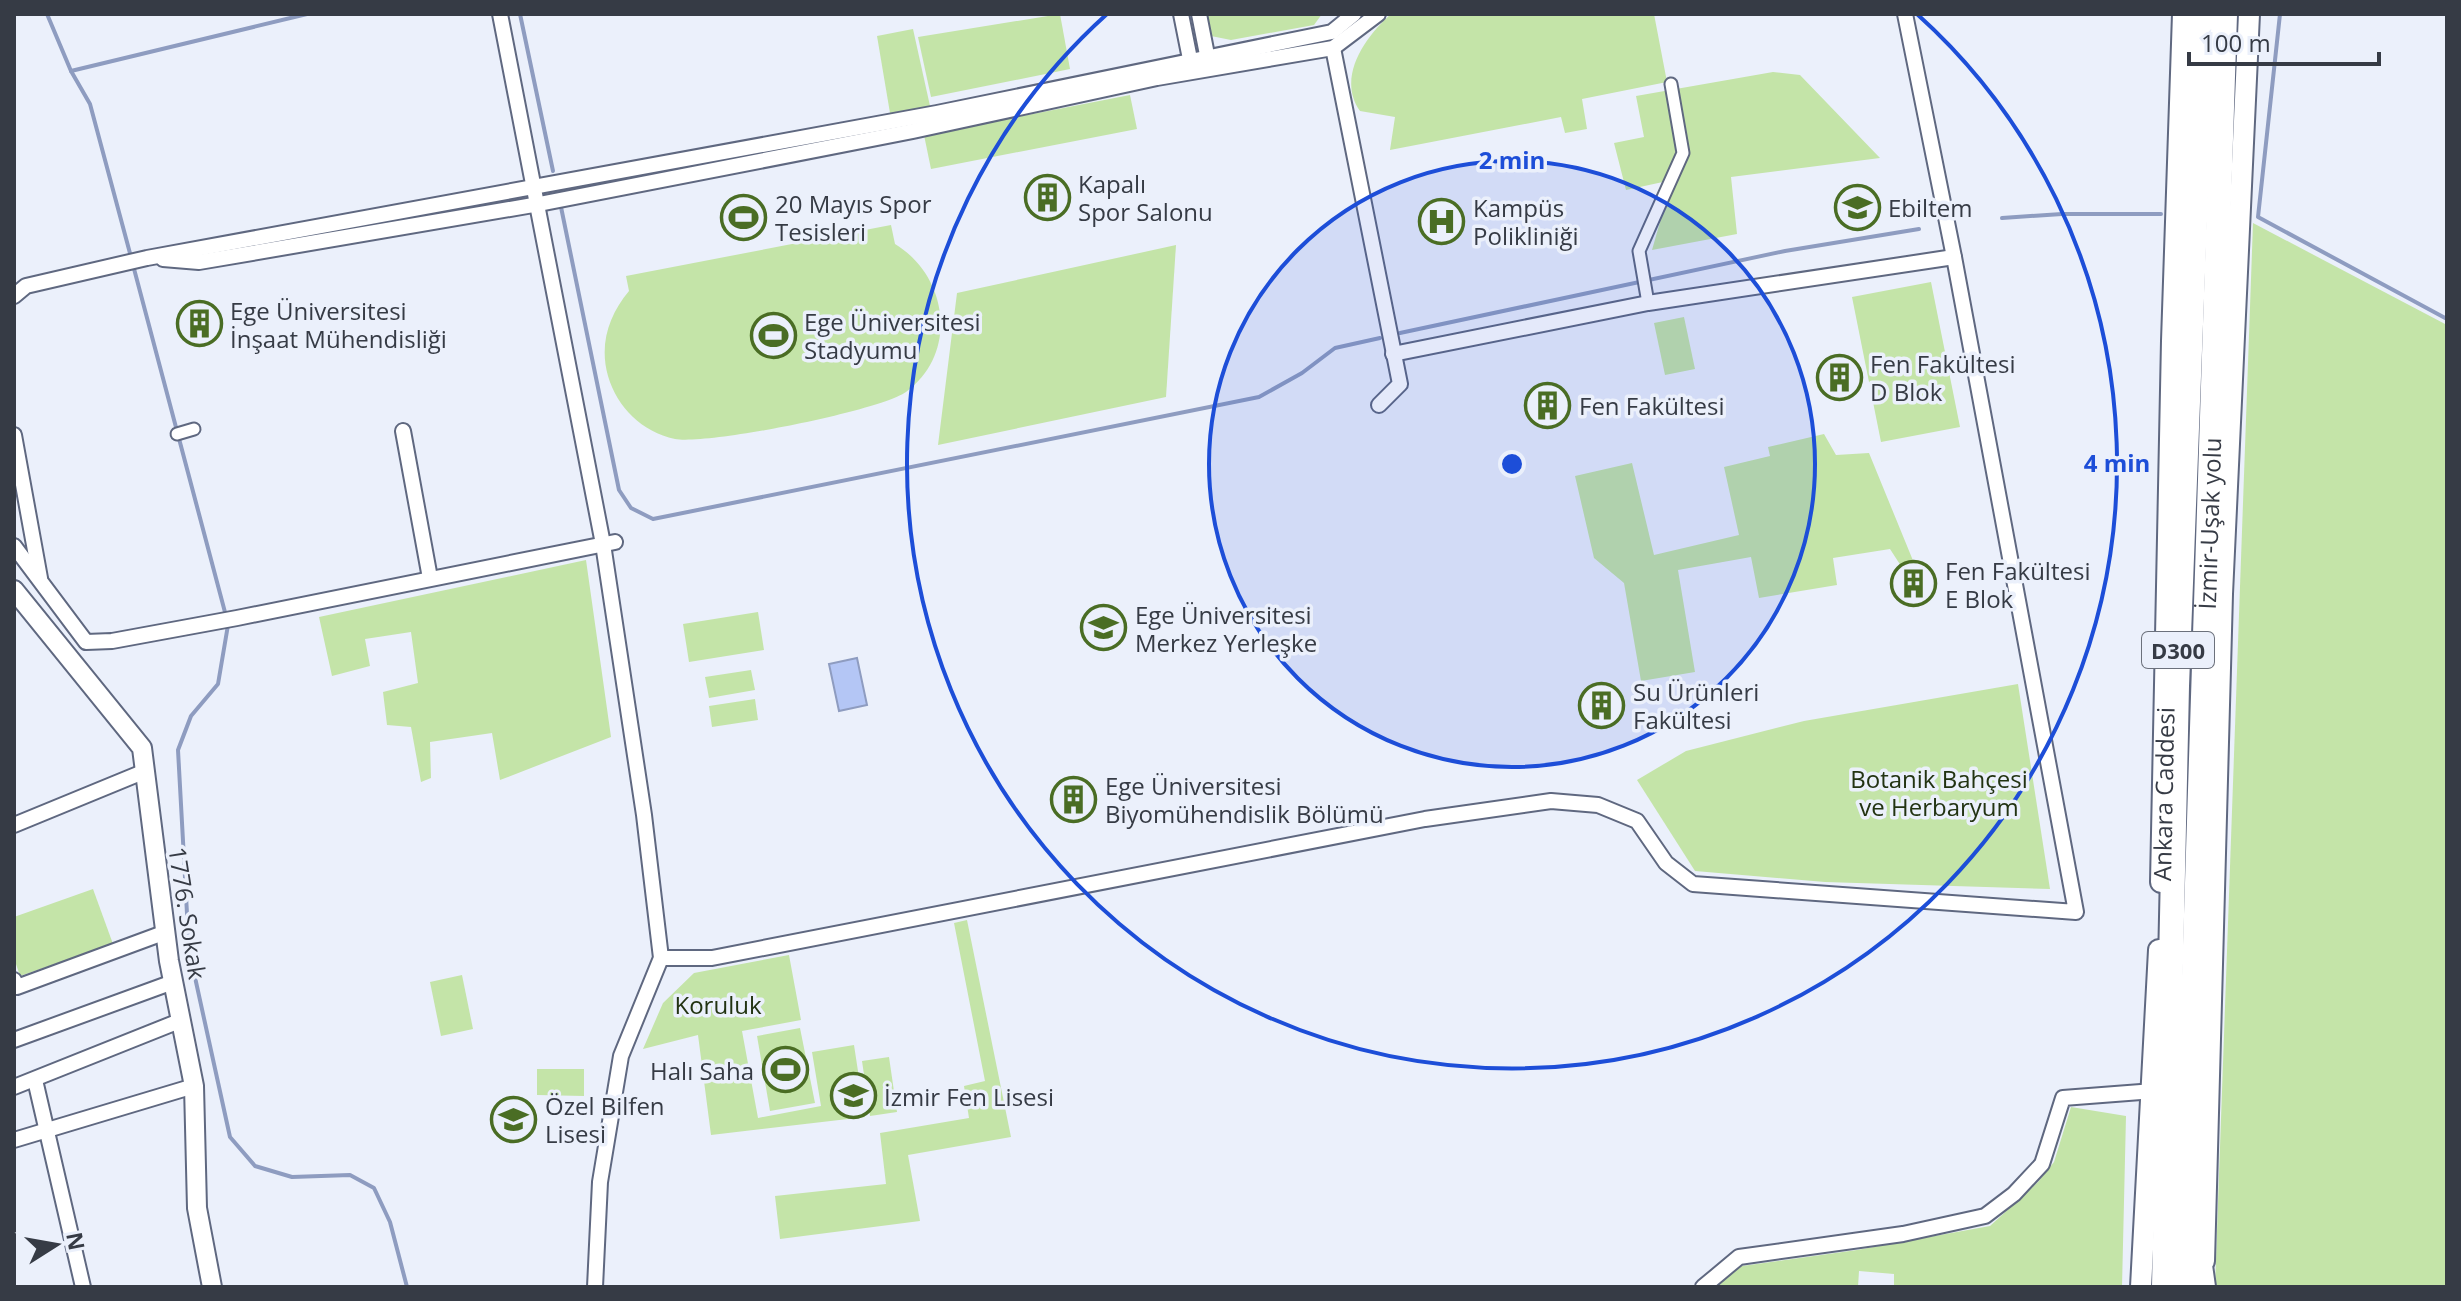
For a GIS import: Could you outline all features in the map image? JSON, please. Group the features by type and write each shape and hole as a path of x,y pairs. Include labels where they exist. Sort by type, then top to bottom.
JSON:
{"highway":[{"name":"Ankara Caddesi","path":"2164,1287 2177,686 2203,14"},
{"name":"İzmir-Uşak yolu","path":"2187,1178 2225,14"},
{"path":"2202,707 2222,594"},
{"path":"2166,617 2177,686"},
{"path":"2187,1178 2203,1287"},
{"name":"D300","path":"2164,1287 2187,1178"}],"main road":[{"name":"Ankara Caddesi","path":"2164,1287 2154,1091 2183,14"},
{"path":"2203,1287 2222,594 2249,14"}],"street":[{"path":"500,14 609,543 661,958 621,1056 600,1182 595,1287"},
{"path":"1181,14 1191,66"},
{"path":"1199,14 1208,63"},
{"path":"1331,42 1354,14"},
{"path":"14,296 26,286 138,260 199,262 283,240 539,204 1191,66 1331,42 1378,14"},
{"path":"661,958 712,958 1425,819 1551,801 1598,805 1637,821 1666,863 1693,884 2076,912 1954,257 1905,14"},
{"path":"1331,42 1400,384 1379,405"},
{"path":"1648,303 1639,251 1683,153 1671,84"},
{"path":"351,229 535,185 912,125"},
{"path":"1393,354 1648,303 1954,257"},
{"path":"177,434 194,429"},
{"path":"403,431 430,578"},
{"path":"14,435 40,578"},
{"path":"14,546 86,642 112,641 229,620 609,543"},
{"name":"1776. Sokak","path":"14,590 22,611 142,748 173,982 194,1086 197,1208 212,1287"},
{"path":"14,825 143,772"},
{"path":"14,980 17,987 166,932"},
{"path":"14,1040 173,982"},
{"path":"14,1087 182,1020"},
{"path":"35,1080 83,1287"},
{"path":"14,1140 194,1086"},
{"path":"1703,1287 1739,1257 1888,1236 1985,1216 2014,1194 2042,1164 2063,1098 2154,1091"}],"green space":[{"path":"1060,14 1070,69 931,97 918,37"},
{"path":"1206,14 1322,14 1314,25 1231,40 1211,36"},
{"path":"1391,14 1654,14 1667,82 1582,99 1587,129 1565,133 1561,117 1390,150 1395,117 1360,111 1351,85 1357,58 1364,45"},
{"path":"913,29 930,106 890,113 877,36"},
{"path":"1773,72 1800,75 1880,158 1731,177 1737,234 1652,250 1672,180 1626,190 1614,143 1644,137 1636,96"},
{"path":"1130,95 1137,129 931,169 924,135"},
{"path":"2253,223 2447,325 2447,1287 2215,1287"},
{"name":"Ege Üniversitesi Stadyumu","path":"891,225 895,244 913,258 927,275 940,315 940,336 934,357 923,376 906,392 890,400 830,417 755,432 693,439 663,436 642,424 624,408 608,376 605,341 611,320 629,291 626,276"},
{"path":"1176,245 1166,397 938,445 957,293"},
{"path":"1931,282 1960,427 1881,442 1852,297"},
{"path":"1684,317 1695,369 1665,375 1654,323"},
{"path":"1824,434 1836,455 1869,453 1914,563 1901,566 1890,549 1833,558 1837,585 1759,598 1751,557 1678,570 1695,672 1641,681 1624,583 1594,558 1575,476 1632,463 1654,555 1739,535 1724,467 1770,456 1768,447"},
{"path":"586,560 611,737 500,780 492,733 430,742 431,778 421,782 411,727 387,725 383,692 418,683 411,632 365,639 370,666 332,676 319,617"},
{"path":"758,612 764,650 689,662 683,624"},
{"path":"751,670 755,690 709,698 705,677"},
{"name":"Botanik Bahçesi ve Herbaryum","path":"2018,684 2050,889 1825,882 1695,871 1637,780 1686,751 1804,721"},
{"path":"755,699 758,720 712,727 709,706"},
{"path":"93,889 113,944 20,976 14,958 14,917"},
{"path":"967,920 1011,1137 908,1155 920,1221 780,1239 775,1196 886,1184 880,1133 969,1118 964,1086 985,1081 954,923"},
{"name":"Koruluk","path":"789,955 801,1020 742,1031 758,1118 821,1106 812,1052 854,1045 865,1117 711,1135 698,1035 643,1049 663,1003 694,973"},
{"path":"462,975 473,1029 441,1036 430,982"},
{"name":"Halı Saha","path":"800,1028 815,1103 770,1111 757,1036"},
{"path":"889,1057 897,1112 870,1116 862,1061"},
{"path":"537,1069 584,1069 584,1096 537,1095"},
{"path":"2071,1107 2126,1116 2122,1287 1894,1287 1894,1274 1859,1271 1858,1287 1715,1287 1742,1266 1857,1250 1990,1226 2038,1182 2054,1162"}],"water":[{"path":"857,658 867,705 839,711 829,664"}],"waterway":[{"path":"47,14 71,71 90,104 131,257"},
{"path":"71,71 307,14"},
{"path":"520,14 553,171"},
{"path":"2280,14 2258,217 2447,319"},
{"path":"561,207 619,490 631,508 653,519 1259,397 1302,373 1335,348 1380,338"},
{"path":"2002,218 2062,214 2161,214"},
{"path":"1400,333 1785,251 1919,229"},
{"path":"133,265 226,616"},
{"path":"228,625 218,684 191,716 178,750 189,950 230,1137 255,1166 292,1177 350,1175 374,1188 390,1222 407,1287"}],"place":[{"name":"Kapalı Spor Salonu","path":"1047,197"},
{"name":"Ebiltem","path":"1857,207"},
{"name":"20 Mayıs Spor Tesisleri","path":"744,217"},
{"name":"Kampüs Polikliniği","path":"1442,221"},
{"name":"Ege Üniversitesi İnşaat Mühendisliği","path":"199,324"},
{"name":"Ege Üniversitesi Stadyumu","path":"773,335"},
{"name":"Fen Fakültesi D Blok","path":"1839,377"},
{"name":"Fen Fakültesi","path":"1548,405"},
{"name":"Fen Fakültesi E Blok","path":"1914,584"},
{"name":"Ege Üniversitesi Merkez Yerleşke","path":"1104,628"},
{"name":"Su Ürünleri Fakültesi","path":"1602,705"},
{"name":"Ege Üniversitesi Biyomühendislik Bölümü","path":"1074,799"},
{"name":"Halı Saha","path":"785,1070"},
{"name":"İzmir Fen Lisesi","path":"853,1096"},
{"name":"Özel Bilfen Lisesi","path":"514,1119"}]}
